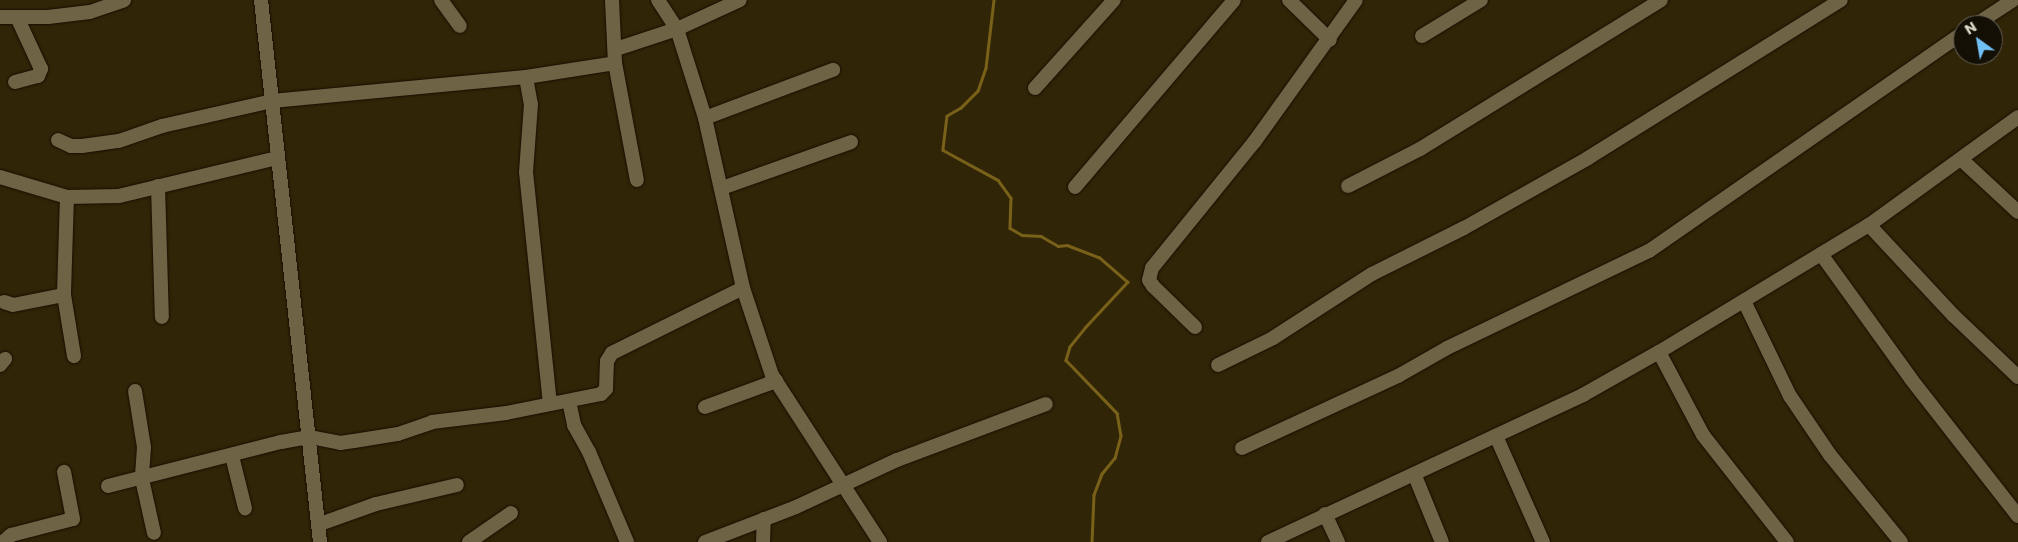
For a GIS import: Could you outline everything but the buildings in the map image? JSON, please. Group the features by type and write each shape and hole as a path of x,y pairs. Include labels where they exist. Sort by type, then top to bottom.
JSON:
{"street":[{"path":"0,17 90,12 124,0"},
{"path":"261,0 277,158 320,524 320,542"},
{"path":"441,0 460,26"},
{"path":"612,0 615,56 637,180"},
{"path":"658,0 677,29 705,118 743,288 776,381 880,542"},
{"path":"58,140 71,146 119,141 162,126 272,101 526,77 615,56 740,0"},
{"path":"1035,88 1114,0"},
{"path":"1075,187 1234,0"},
{"path":"1289,0 1330,40"},
{"path":"1195,327 1152,286 1149,280 1152,268 1255,141 1330,40 1356,0"},
{"path":"1422,36 1481,0"},
{"path":"1348,186 1420,149 1661,0"},
{"path":"1218,365 1273,338 1372,274 1464,228 1588,158 1841,0"},
{"path":"1990,15 2013,0"},
{"path":"15,82 38,76 41,69 16,17"},
{"path":"1242,448 1398,376 1447,348 1648,250 1953,40"},
{"path":"705,118 833,70"},
{"path":"526,77 531,104 526,172 550,404"},
{"path":"1268,542 1325,514 1415,476 1583,395 1659,352 1869,225 1962,160 2018,117"},
{"path":"722,188 851,142"},
{"path":"0,176 66,197 119,196 277,158"},
{"path":"1962,160 2018,212"},
{"path":"158,186 162,317"},
{"path":"66,197 64,296 74,356"},
{"path":"1869,225 1953,315 2018,378"},
{"path":"1821,254 1911,379 2018,516"},
{"path":"108,486 310,437 340,443 354,441 398,434 432,422 506,413 604,392 607,361 612,353 743,288"},
{"path":"4,302 13,305 64,296"},
{"path":"1744,301 1790,396 1830,455 1901,542"},
{"path":"1659,352 1703,435 1786,542"},
{"path":"704,407 776,381"},
{"path":"135,391 144,447 142,479 154,534"},
{"path":"568,401 577,431 589,452 627,542"},
{"path":"705,542 764,519 897,460 1046,404"},
{"path":"1496,436 1543,542"},
{"path":"232,456 245,508"},
{"path":"3,542 11,535 73,519 64,472"},
{"path":"1415,476 1442,542"},
{"path":"320,524 376,504 457,485"},
{"path":"468,542 511,513"},
{"path":"1325,514 1338,542"},
{"path":"763,542 764,519"}],"waterway":[{"path":"994,0 986,68 978,91 961,108 947,116 943,150 998,180 1011,198 1010,228 1022,235 1041,236 1058,246 1067,245 1099,257 1128,282 1070,347 1066,360 1117,413 1121,436 1115,458 1102,474 1094,495 1092,542"}]}
